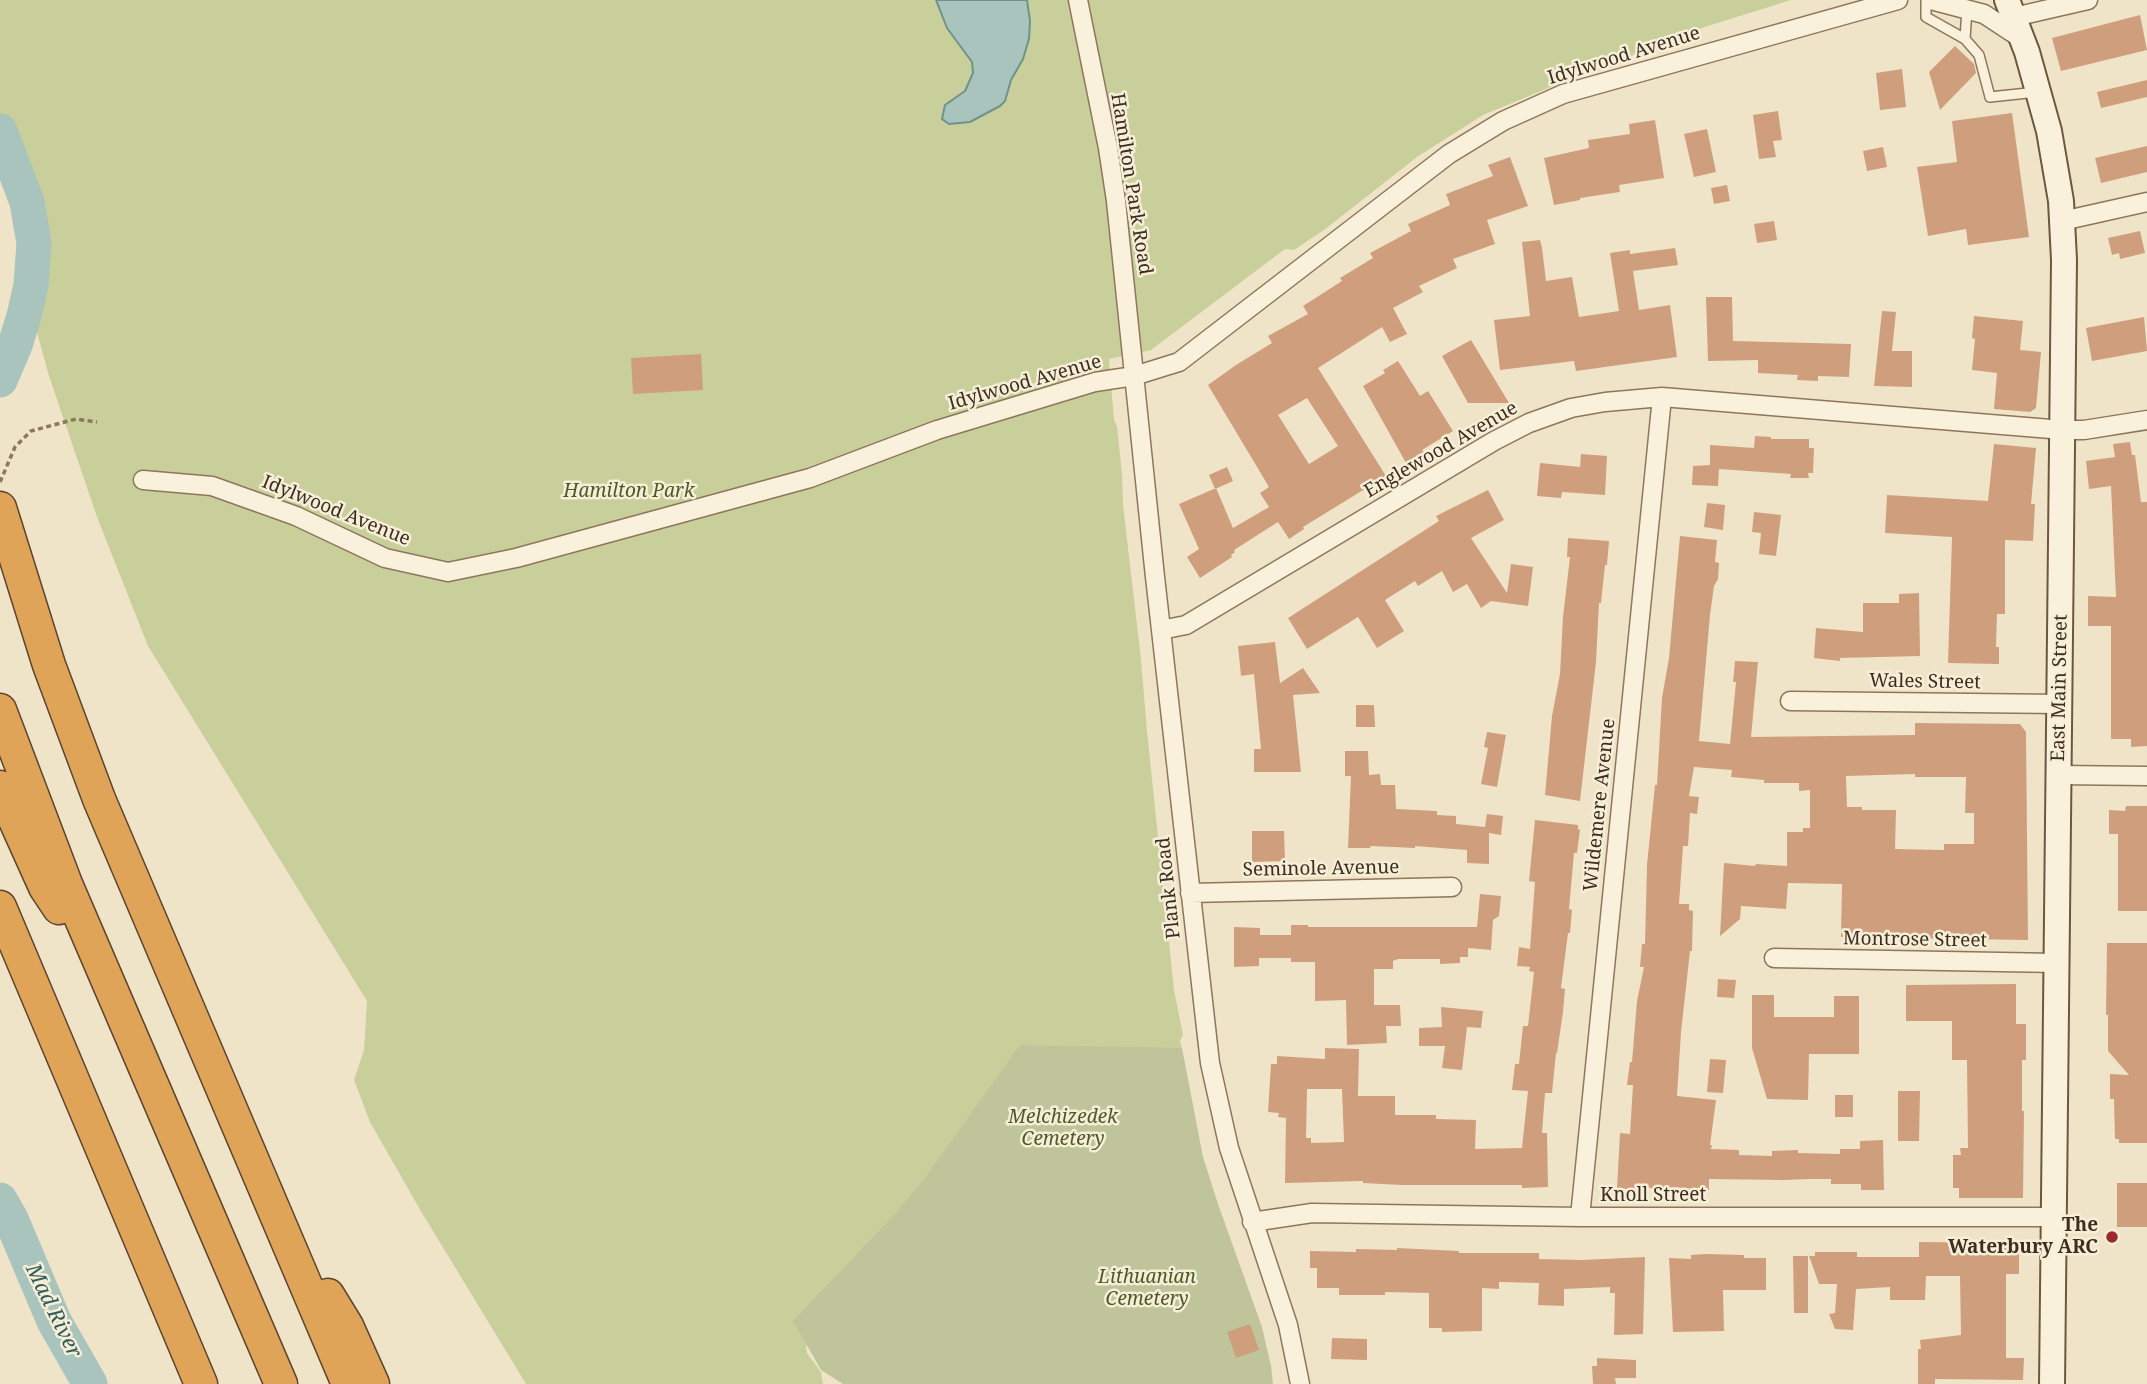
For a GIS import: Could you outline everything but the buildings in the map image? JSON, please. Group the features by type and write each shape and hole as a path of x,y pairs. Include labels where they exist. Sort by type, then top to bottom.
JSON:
{"highway":[{"path":"1,511 45,652 99,799 348,1384"},
{"path":"0,710 49,842 281,1384"},
{"path":"0,787 45,887 64,915 92,943"},
{"path":"0,907 201,1384"},
{"path":"296,1263 324,1290 339,1310 373,1384"}],"main road":[{"name":"East Main Street","path":"2014,19 2039,92 2055,161 2062,221 2063,430 2052,1384"}],"street":[{"name":"Hamilton Park Road","path":"1077,0 1112,172 1134,376"},
{"name":"Idylwood Avenue","path":"143,480 212,485 296,516 385,558 448,572 516,558 810,478 937,430 1095,382 1134,376 1179,362 1449,154 1503,121 1563,94 1898,0"},
{"path":"1928,0 2014,19 2088,0"},
{"path":"2062,221 2147,202"},
{"name":"Plank Road","path":"1134,376 1205,1030 1214,1090 1228,1149 1288,1325 1300,1384"},
{"name":"Englewood Avenue","path":"1161,630 1186,625 1494,441 1529,423 1571,408 1662,397 2063,430 2084,430 2147,419"},
{"name":"Wildemere Avenue","path":"1580,1217 1662,397"},
{"name":"Wales Street","path":"1790,701 2060,704"},
{"path":"2059,775 2147,776"},
{"name":"Seminole Avenue","path":"1190,893 1452,887"},
{"name":"Montrose Street","path":"1774,958 2057,963"},
{"name":"Knoll Street","path":"1252,1222 1312,1213 1580,1217 2054,1217"}],"lane":[{"path":"1928,0 1926,17 1965,39 1979,55 1990,97 2039,92"},
{"path":"1965,39 1967,9"}],"path":[{"path":"0,482 15,447 31,431 76,419 97,422"}],"green space":[{"name":"Hamilton Park","path":"0,0 1791,0 1644,46 1625,62 1582,74 1483,115 1417,157 1324,230 1294,250 1285,249 1151,350 1109,359 1174,990 1183,1035 1180,1041 1182,1048 1176,1048 808,1340 807,1353 821,1372 823,1384 526,1384 370,1122 354,1080 364,1050 367,1001 148,646 97,517 49,376 18,264 20,240 0,150"},
{"path":"1020,1045 1182,1048 1203,1157 1262,1327 1273,1384 843,1384 821,1370 793,1321 896,1213 925,1178"}],"water":[{"path":"936,0 1027,0 1029,39 1005,101 970,122 949,124 942,119 945,105 965,91 973,73 972,62 947,28"}],"waterway":[{"name":"Mad River","path":"0,131 27,202 34,243 31,285 24,316 0,380"},
{"name":"Mad River","path":"0,1200 11,1219 54,1321 90,1384"}],"place":[{"name":"The Waterbury ARC","path":"2112,1237"}],"park label":[{"name":"Melchizedek Cemetery","path":"1063,1129"},
{"name":"Lithuanian Cemetery","path":"1147,1289"}]}
